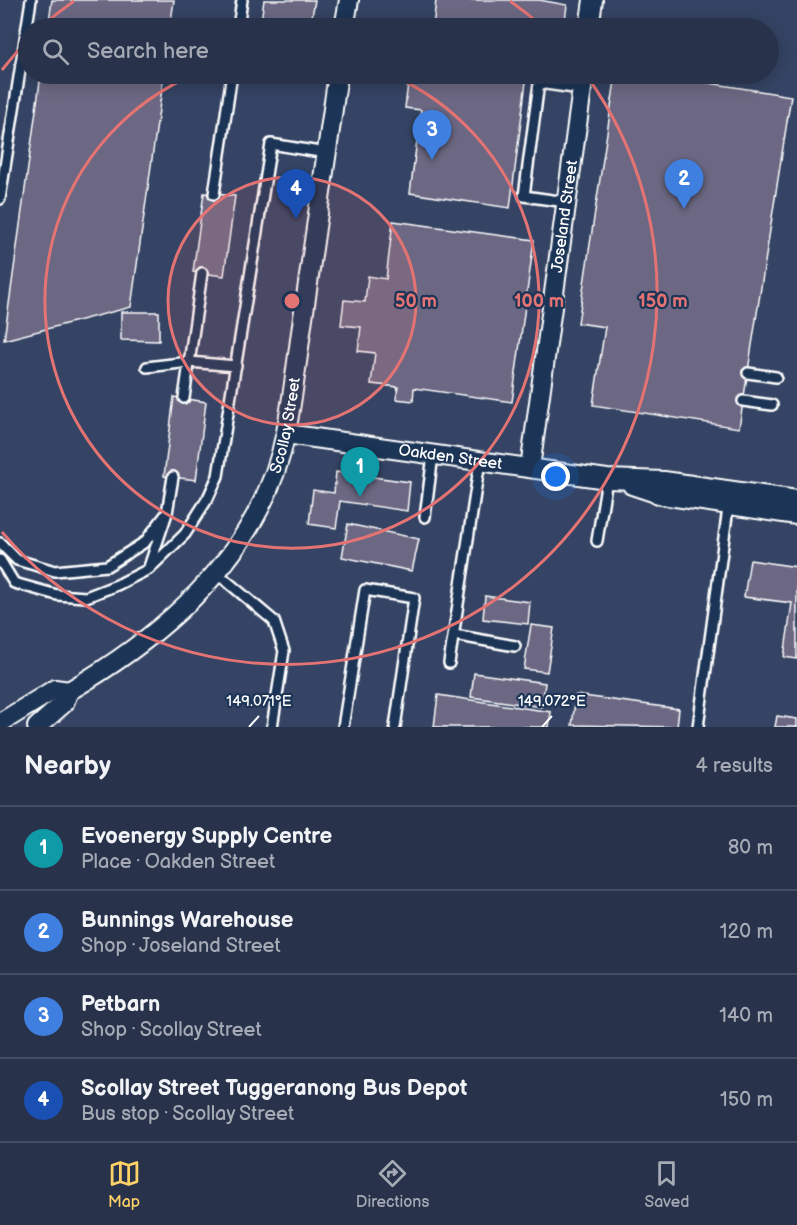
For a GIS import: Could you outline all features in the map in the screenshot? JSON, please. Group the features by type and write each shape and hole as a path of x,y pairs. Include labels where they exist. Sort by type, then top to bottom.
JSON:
{"street":[{"path":"346,18 349,0"},
{"path":"591,18 593,0"},
{"name":"Scollay Street","path":"37,727 64,703 69,691 145,642 184,610 217,573 242,540 261,502 286,434 336,84"},
{"name":"Joseland Street","path":"530,468 582,84"},
{"name":"Oakden Street","path":"286,434 612,480 664,481 797,515"},
{"name":"Oakden Street","path":"729,498 797,500"},
{"name":"Scollay Street","path":"0,723 55,689 69,691"}],"lane":[{"path":"28,18 31,0"},
{"path":"239,18 242,0"},
{"path":"0,199 18,83"},
{"path":"214,194 230,84"},
{"path":"539,84 524,196 566,202"},
{"path":"0,560 14,583 57,595 86,597 149,569 185,534 218,476 271,144 326,153"},
{"path":"184,398 202,273"},
{"path":"147,367 189,362 236,366"},
{"path":"748,373 776,377"},
{"path":"743,401 772,405"},
{"path":"425,517 433,455"},
{"path":"449,663 480,461"},
{"path":"149,569 167,513 173,477"},
{"path":"597,541 612,480"},
{"path":"698,727 729,498"},
{"path":"0,543 17,560 55,571 107,566 145,543 167,513"},
{"path":"217,573 274,621 284,651 272,727"},
{"path":"343,727 364,590 414,598 395,727"},
{"path":"454,635 515,646"}],"building":[{"path":"52,0 174,0 171,18 49,18"},
{"path":"264,0 315,0 312,18 261,18"},
{"path":"436,0 539,0 567,5 565,18 434,18"},
{"path":"40,84 163,84 131,307 4,340"},
{"path":"408,84 526,84 510,208 410,193 421,110 405,108"},
{"path":"614,84 715,84 791,96 739,428 593,405 605,327 578,323"},
{"path":"204,193 235,196 224,276 193,272"},
{"path":"393,221 534,240 512,402 414,388 413,401 396,399 398,387 371,384 375,353 358,351 361,327 341,325 344,300 365,302 368,276 386,279"},
{"path":"121,312 159,312 159,341 121,340"},
{"path":"174,397 206,402 196,480 164,476"},
{"path":"336,472 410,482 407,511 340,501 336,528 309,524 313,490 334,493"},
{"path":"348,524 419,539 412,571 342,557"},
{"path":"750,560 797,567 797,659 784,657 792,603 744,597"},
{"path":"485,596 530,602 528,624 483,619"},
{"path":"531,625 554,628 547,672 524,669"},
{"path":"474,673 545,683 542,707 471,697"},
{"path":"438,695 551,712 549,727 434,727"},
{"path":"576,695 679,709 677,727 572,725"},
{"path":"777,716 797,719 797,727 775,727"}],"place":[{"name":"Petbarn","path":"432,160"},
{"name":"Bunnings Warehouse","path":"684,209"},
{"name":"Scollay Street Tuggeranong Bus Depot","path":"296,219"},
{"name":"Evoenergy Supply Centre","path":"360,497"}]}
